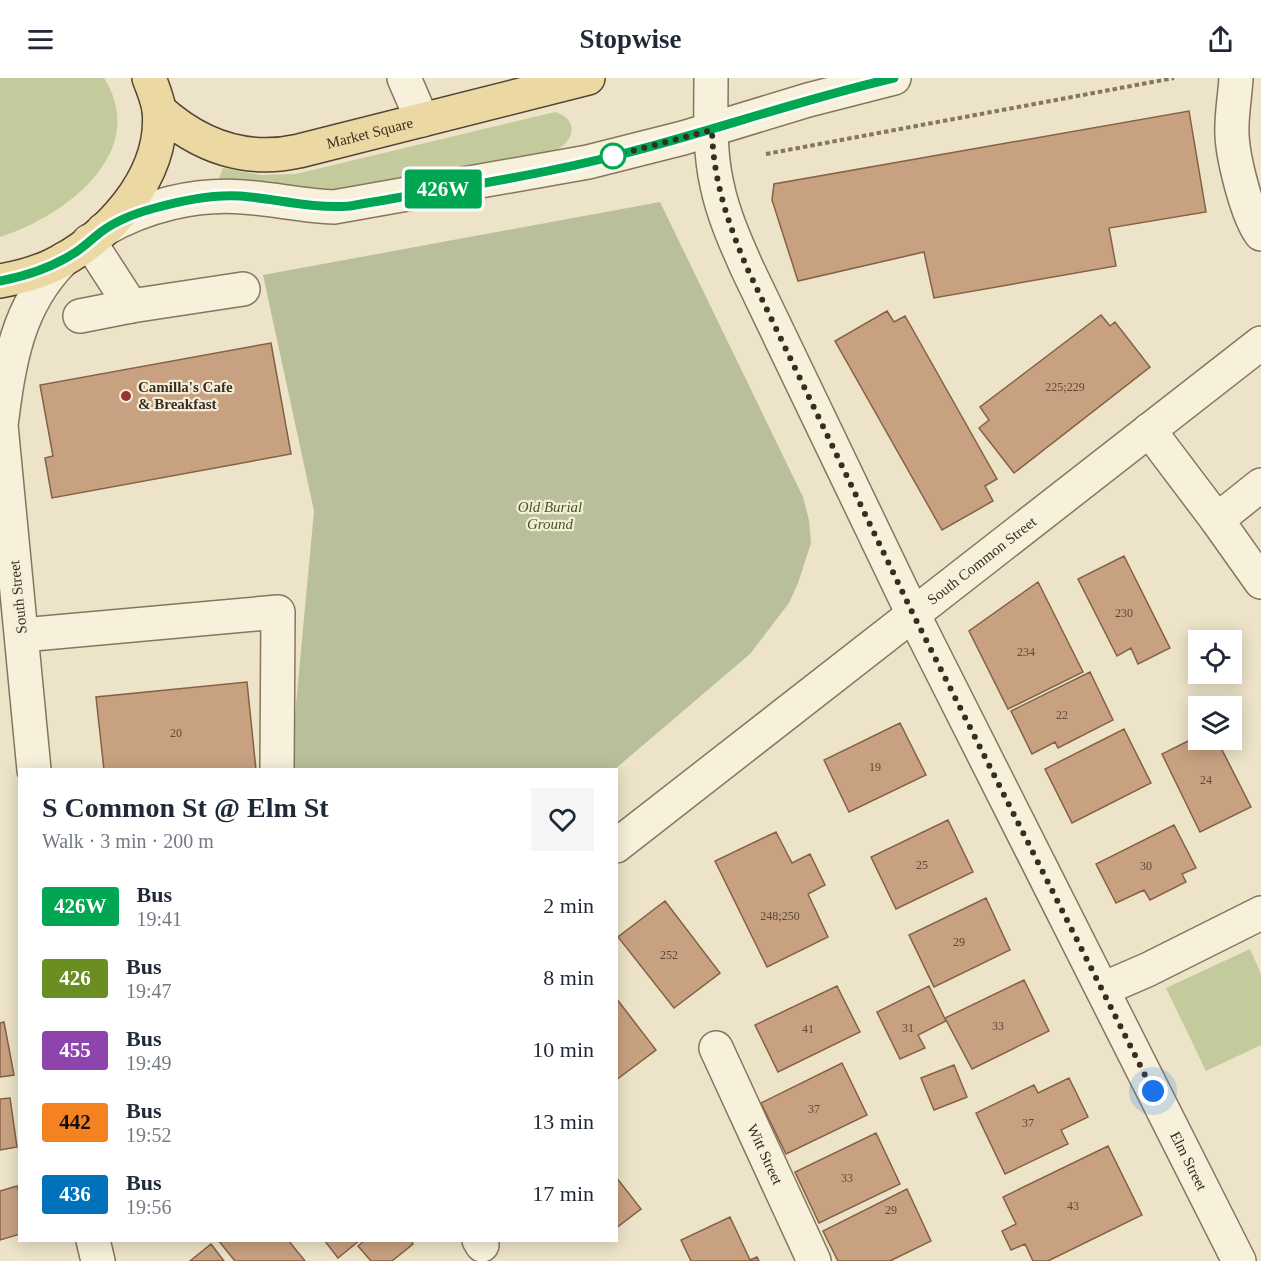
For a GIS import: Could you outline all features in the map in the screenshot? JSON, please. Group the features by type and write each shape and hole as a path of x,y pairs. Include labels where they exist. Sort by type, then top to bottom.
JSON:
{"main road":[{"name":"Market Square","path":"157,90 178,127 223,149 240,154 261,156 292,153 588,78"},
{"path":"0,281 32,273 85,244 125,207 146,174 157,138 157,90"}],"street":[{"path":"404,78 422,120"},
{"name":"Elm Street","path":"711,78 712,151 717,185 742,258 913,614 1239,1261"},
{"path":"131,306 85,244 139,213 169,204 212,196 248,197 320,207 350,206 558,169 632,152 808,100 894,78"},
{"path":"1236,78 1232,134 1234,149 1252,217 1261,234"},
{"name":"South Street","path":"34,768 1,423 8,373 22,322 35,294 43,282 85,244"},
{"path":"80,316 243,289"},
{"name":"South Common Street","path":"618,844 1261,343"},
{"path":"1149,430 1261,582"},
{"path":"1217,520 1261,485"},
{"path":"22,635 278,612 277,768"},
{"path":"1103,989 1147,970 1261,913"},
{"name":"Witt Street","path":"716,1048 814,1261"}],"green space":[{"path":"0,78 104,78 116,106 117,132 109,156 94,178 73,198 25,228 0,237"},
{"path":"555,112 569,120 572,132 565,144 552,152 319,193 218,181 223,168 261,175 296,174"},
{"name":"Old Burial Ground","path":"660,202 803,497 809,520 811,543 789,603 750,654 616,768 290,768 314,511 263,275"},
{"path":"1250,949 1261,974 1261,1045 1206,1071 1166,988"}],"building":[{"path":"1189,111 1206,212 1109,228 1116,266 934,298 924,252 798,281 772,200 774,184"},
{"path":"887,311 894,322 905,316 997,479 985,486 993,501 942,530 835,341"},
{"path":"1101,315 1110,326 1115,322 1150,367 1014,473 979,428 989,420 980,407"},
{"path":"271,343 291,454 52,498 45,458 53,456 40,385"},
{"path":"1124,556 1170,648 1138,664 1131,648 1117,656 1078,579"},
{"path":"1038,582 1083,672 1008,709 969,631"},
{"path":"1090,672 1113,720 1058,748 1055,742 1032,754 1011,711"},
{"path":"247,682 256,768 104,768 96,697"},
{"path":"900,723 926,775 849,812 824,760"},
{"path":"1124,729 1151,783 1072,823 1045,769"},
{"path":"1188,741 1188,750 1222,750 1251,807 1200,832 1162,754"},
{"path":"948,820 973,872 896,909 871,857"},
{"path":"1174,825 1196,868 1182,874 1186,882 1150,900 1144,890 1116,903 1096,864"},
{"path":"776,832 792,863 810,854 825,885 808,894 828,937 767,967 715,861"},
{"path":"986,898 1010,950 934,987 909,935"},
{"path":"665,901 720,973 674,1008 618,937"},
{"path":"1024,980 1049,1031 972,1069 945,1018"},
{"path":"837,986 860,1032 778,1072 755,1025"},
{"path":"929,986 946,1021 918,1035 925,1048 900,1059 877,1012"},
{"path":"618,1001 656,1050 618,1078"},
{"path":"4,1022 14,1075 0,1077 0,1023"},
{"path":"842,1063 867,1115 786,1154 761,1103"},
{"path":"954,1065 967,1097 934,1110 921,1078"},
{"path":"1069,1078 1088,1117 1061,1130 1068,1144 1005,1174 976,1113 1034,1085 1038,1093"},
{"path":"10,1098 17,1147 0,1150 0,1099"},
{"path":"876,1133 900,1184 819,1223 795,1172"},
{"path":"1108,1146 1142,1215 1048,1261 1033,1261 1025,1244 1011,1250 1002,1231 1016,1224 1003,1197"},
{"path":"618,1180 641,1209 618,1226"},
{"path":"17,1186 18,1189 18,1235 0,1240 0,1191"},
{"path":"907,1189 931,1241 890,1261 838,1261 823,1231"},
{"path":"730,1217 750,1260 757,1257 759,1261 691,1261 681,1240"},
{"path":"220,1242 290,1242 305,1261 235,1261"},
{"path":"326,1242 358,1242 338,1258"},
{"path":"363,1242 412,1242 413,1244 392,1261 371,1261 358,1246"},
{"path":"211,1244 224,1261 190,1261"}],"bus line":[{"name":"426W","path":"0,281 48,267 77,251 115,223 169,204 212,196 226,196 304,206 350,206 588,162 683,138 808,100 894,78"}],"place":[{"name":"Camilla's Cafe & Breakfast","path":"126,396"}],"route":[{"path":"613,156 712,130 714,169 722,205 747,268 913,614 1153,1091"}]}
